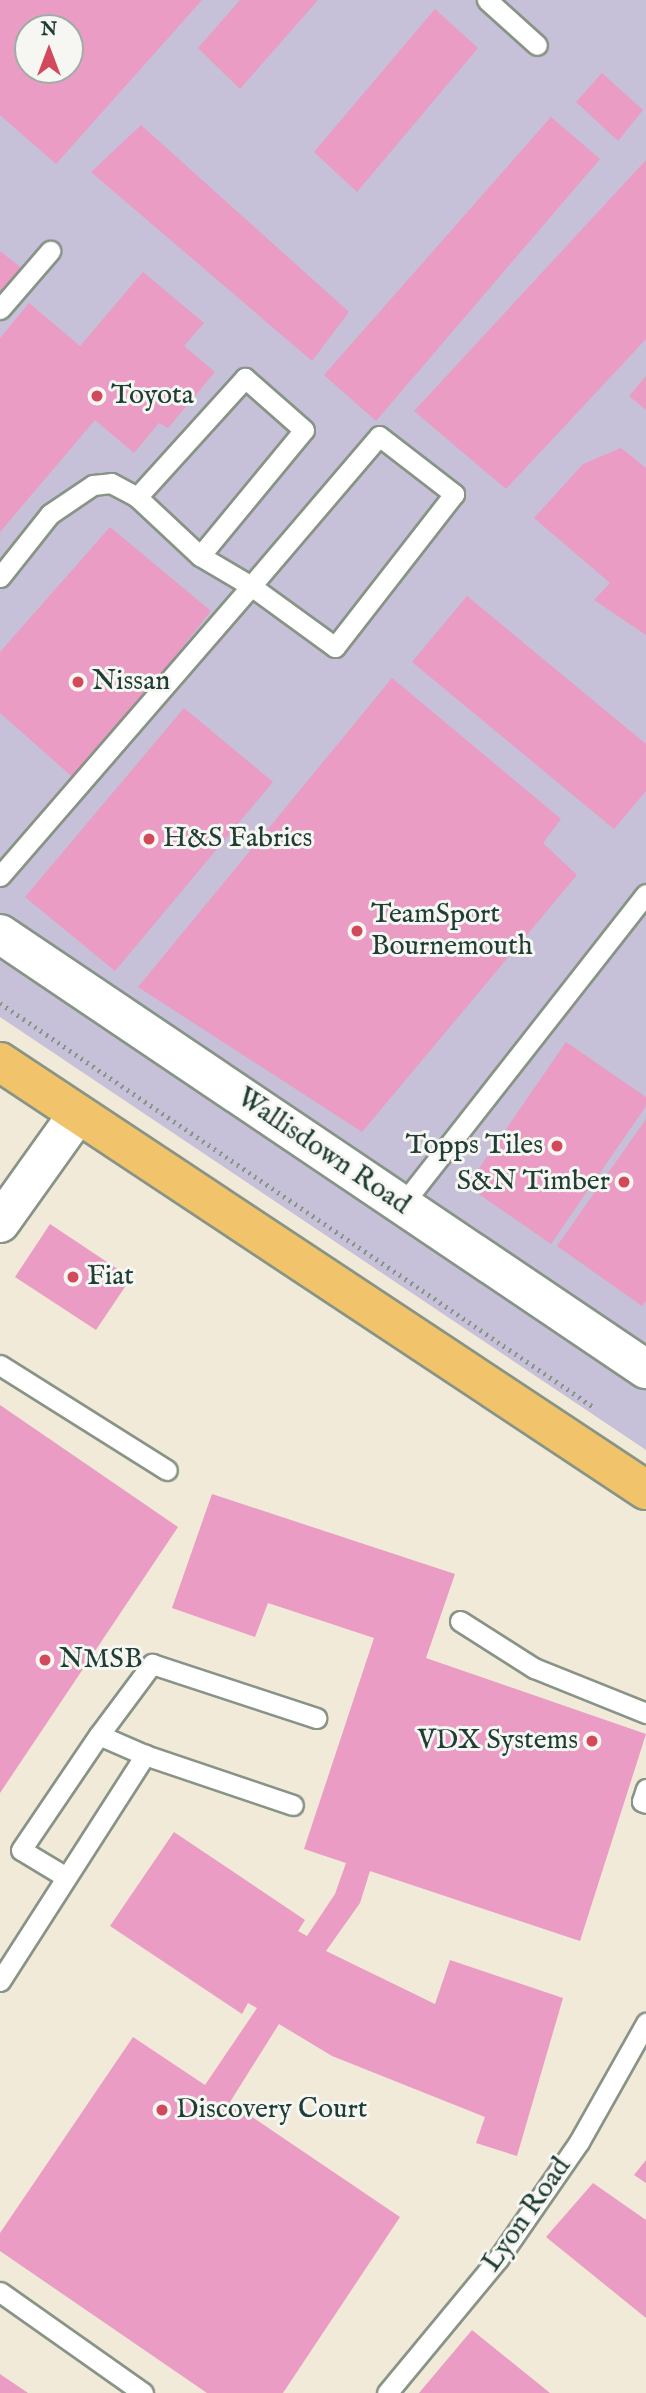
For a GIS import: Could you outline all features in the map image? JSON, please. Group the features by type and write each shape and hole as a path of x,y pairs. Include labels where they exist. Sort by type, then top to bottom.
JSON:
{"main road":[{"path":"0,1062 646,1490"}],"street":[{"name":"Wallisdown Road","path":"0,934 646,1369"},
{"path":"0,1223 77,1115"}],"lane":[{"path":"487,0 537,45"},
{"path":"0,310 50,251"},
{"path":"137,497 246,378 304,430 200,556"},
{"path":"0,577 50,514 93,485 111,483 137,497 200,556 251,586 335,647 454,494 379,436 251,586 0,876"},
{"path":"402,1205 646,894"},
{"path":"0,1365 167,1471"},
{"path":"460,1621 534,1668 646,1713"},
{"path":"66,1877 21,1850 99,1735 152,1664 316,1718"},
{"path":"99,1735 145,1755 293,1805"},
{"path":"0,1981 145,1755"},
{"path":"646,1789 642,1801 646,1802"},
{"name":"Lyon Road","path":"387,2393 498,2259 579,2142 646,2023"},
{"path":"0,2292 143,2393"}],"path":[{"path":"0,1003 600,1411"}],"shaded area":[{"path":"0,0 646,0 646,1450 0,1017"}],"building":[{"path":"0,0 202,0 56,164 0,115"},
{"path":"240,0 318,0 240,89 198,48"},
{"path":"435,9 478,48 357,192 314,152"},
{"path":"602,73 643,110 618,141 576,102"},
{"path":"551,117 600,159 376,421 324,375"},
{"path":"141,125 349,312 312,361 91,172"},
{"path":"646,160 646,339 506,489 414,411"},
{"path":"0,251 24,270 0,299"},
{"name":"Toyota","path":"143,272 204,323 184,346 215,372 168,428 159,423 134,453 95,420 0,532 0,338 29,303 80,346"},
{"path":"646,376 646,410 629,396"},
{"path":"621,448 646,468 646,635 594,600 610,583 534,518 583,464"},
{"name":"Nissan","path":"110,527 211,611 77,781 0,713 0,652"},
{"path":"467,596 646,744 646,791 614,829 412,662"},
{"name":"TeamSport Bournemouth","path":"392,678 561,819 543,843 577,875 362,1132 138,987"},
{"name":"H&S Fabrics","path":"184,708 273,782 115,971 25,897"},
{"name":"Topps Tiles","path":"566,1042 646,1097 646,1106 551,1244 467,1186"},
{"name":"S&N Timber","path":"646,1119 646,1301 642,1306 557,1246"},
{"name":"Fiat","path":"50,1224 131,1278 96,1330 15,1277"},
{"name":"NMSB","path":"0,1405 178,1527 0,1793"},
{"name":"Discovery Court","path":"212,1494 455,1574 426,1658 646,1734 580,1941 370,1871 360,1903 326,1951 435,2004 450,1960 563,1998 517,2156 476,2143 485,2117 332,2056 279,2024 230,2102 400,2217 283,2393 207,2393 0,2251 0,2233 133,2037 205,2085 257,2008 248,2003 242,2014 110,1926 174,1832 305,1920 298,1931 307,1936 335,1894 346,1863 304,1849 374,1638 268,1603 255,1637 172,1608"},
{"path":"646,2160 646,2183 634,2175"},
{"path":"593,2183 646,2220 646,2318 546,2237"},
{"path":"472,2330 550,2393 419,2393"},
{"path":"0,2374 28,2393 0,2393"}],"place":[{"name":"Toyota","path":"97,396"},
{"name":"Nissan","path":"78,682"},
{"name":"H&S Fabrics","path":"149,839"},
{"name":"TeamSport Bournemouth","path":"357,931"},
{"name":"Topps Tiles","path":"557,1146"},
{"name":"S&N Timber","path":"624,1182"},
{"name":"Fiat","path":"73,1277"},
{"name":"NMSB","path":"45,1660"},
{"name":"VDX Systems","path":"592,1741"},
{"name":"Discovery Court","path":"162,2110"}]}
